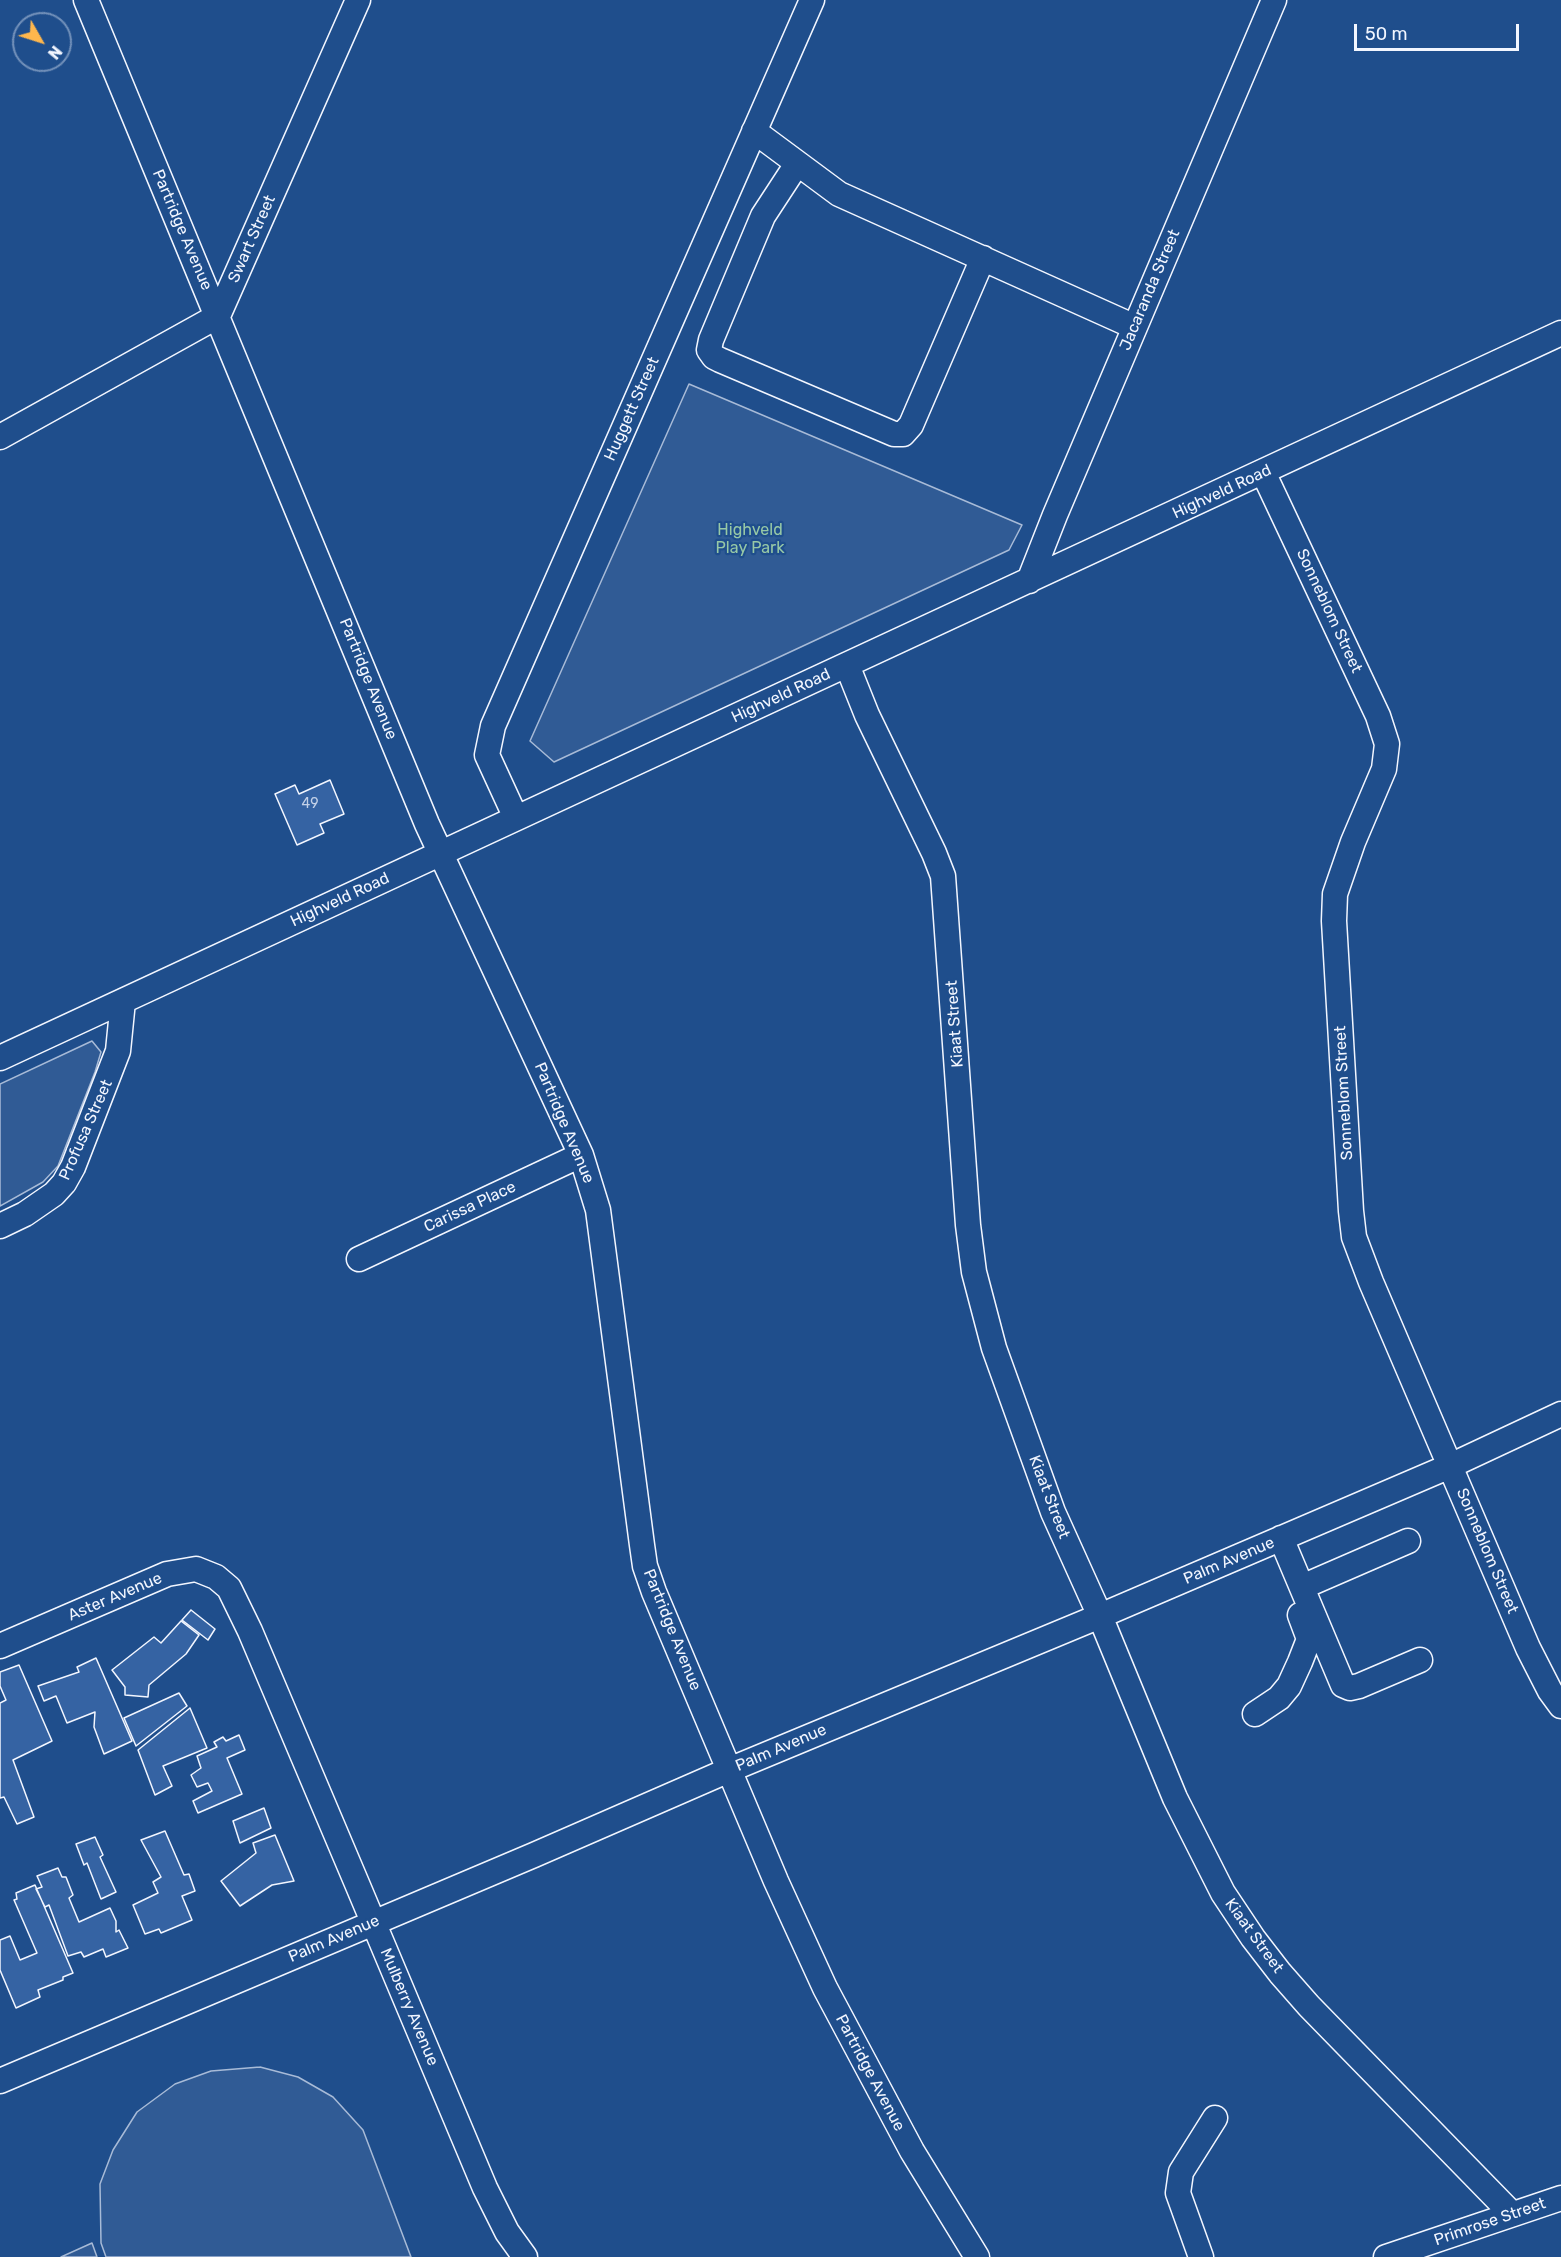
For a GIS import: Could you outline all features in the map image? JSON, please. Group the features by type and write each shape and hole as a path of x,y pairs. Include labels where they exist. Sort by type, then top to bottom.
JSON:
{"street":[{"name":"Partridge Avenue","path":"86,0 440,853 581,1155 598,1210 645,1566 654,1593 776,1881 825,1988 912,2151 977,2257"},
{"name":"Swart Street","path":"218,316 358,0"},
{"name":"Huggett Street","path":"516,818 487,755 493,726 812,0"},
{"name":"Jacaranda Street","path":"1029,581 1274,0"},
{"path":"754,131 839,194 1135,327"},
{"path":"797,164 764,216 711,340 709,350 720,360 894,434 903,434 914,418 983,258"},
{"path":"0,437 218,316"},
{"name":"Highveld Road","path":"0,1058 1561,333"},
{"name":"Sonneblom Street","path":"1263,472 1378,716 1387,744 1384,769 1353,842 1335,894 1334,921 1354,1237 1360,1258 1528,1648 1561,1706"},
{"name":"Kiaat Street","path":"846,665 867,715 943,876 968,1225 974,1272 993,1348 1049,1501 1176,1798 1223,1893 1253,1938 1309,2006 1512,2214"},
{"name":"Profusa Street","path":"0,1226 41,1205 54,1194 68,1175 118,1051 123,1001"},
{"name":"Carissa Place","path":"359,1259 581,1155"},
{"name":"Palm Avenue","path":"0,2081 729,1770 1274,1542 1450,1466 1561,1414"},
{"path":"1302,1587 1408,1541"},
{"path":"1274,1542 1302,1587 1343,1685 1350,1688 1359,1686 1420,1660"},
{"path":"1255,1714 1279,1698 1289,1686 1309,1639 1274,1542"},
{"name":"Aster Avenue","path":"0,1646 167,1574 196,1569 216,1577 229,1588"},
{"name":"Mulberry Avenue","path":"229,1588 250,1631 374,1922 484,2188 507,2232 525,2257"},
{"path":"1201,2257 1178,2193 1180,2172 1215,2118"},
{"name":"Primrose Street","path":"1386,2257 1429,2250 1512,2214 1561,2198"}],"shaded area":[{"name":"Highveld Play Park","path":"689,384 1022,525 1009,550 554,762 530,741"},
{"path":"92,1041 101,1052 58,1166 43,1182 0,1206 0,1084"},
{"path":"260,2067 298,2077 333,2097 363,2130 411,2257 106,2257 101,2243 100,2184 113,2150 137,2112 175,2084 211,2071"},
{"path":"92,2243 97,2257 61,2257"}],"building":[{"path":"330,780 344,814 320,824 324,833 297,845 275,794 295,785 299,794"},
{"path":"191,1610 215,1629 208,1640 182,1620"},
{"path":"181,1621 199,1635 186,1654 149,1685 148,1697 125,1695 125,1687 112,1670 154,1637 161,1643"},
{"path":"96,1658 132,1741 104,1754 94,1727 95,1712 67,1723 56,1696 44,1701 38,1686 79,1672 77,1667"},
{"path":"19,1665 52,1741 13,1760 34,1817 17,1824 4,1797 0,1798 0,1703 6,1700 0,1686 0,1672"},
{"path":"179,1693 187,1706 136,1746 124,1718"},
{"path":"190,1708 207,1748 163,1766 172,1786 155,1795 138,1750"},
{"path":"239,1735 245,1750 227,1758 242,1794 198,1813 193,1801 212,1791 208,1783 197,1787 191,1775 201,1768 197,1756 217,1747 214,1742 223,1737 226,1741"},
{"path":"264,1808 271,1828 240,1843 233,1821"},
{"path":"165,1831 184,1875 189,1874 195,1891 182,1896 192,1920 161,1933 159,1929 145,1934 133,1905 158,1893 153,1882 161,1877 141,1840"},
{"path":"275,1835 294,1881 272,1885 240,1906 221,1881 256,1853 253,1843"},
{"path":"95,1837 103,1855 100,1857 116,1892 101,1899 87,1863 84,1865 76,1844"},
{"path":"58,1868 62,1877 66,1877 73,1895 69,1898 79,1922 110,1908 116,1921 116,1932 119,1930 128,1948 106,1957 103,1949 84,1957 81,1952 68,1956 49,1905 45,1907 36,1889 42,1887 37,1876"},
{"path":"35,1885 73,1973 63,1977 63,1980 38,1990 40,1997 16,2008 0,1970 0,1940 10,1936 20,1960 37,1953 14,1900 17,1899 16,1893"}]}
